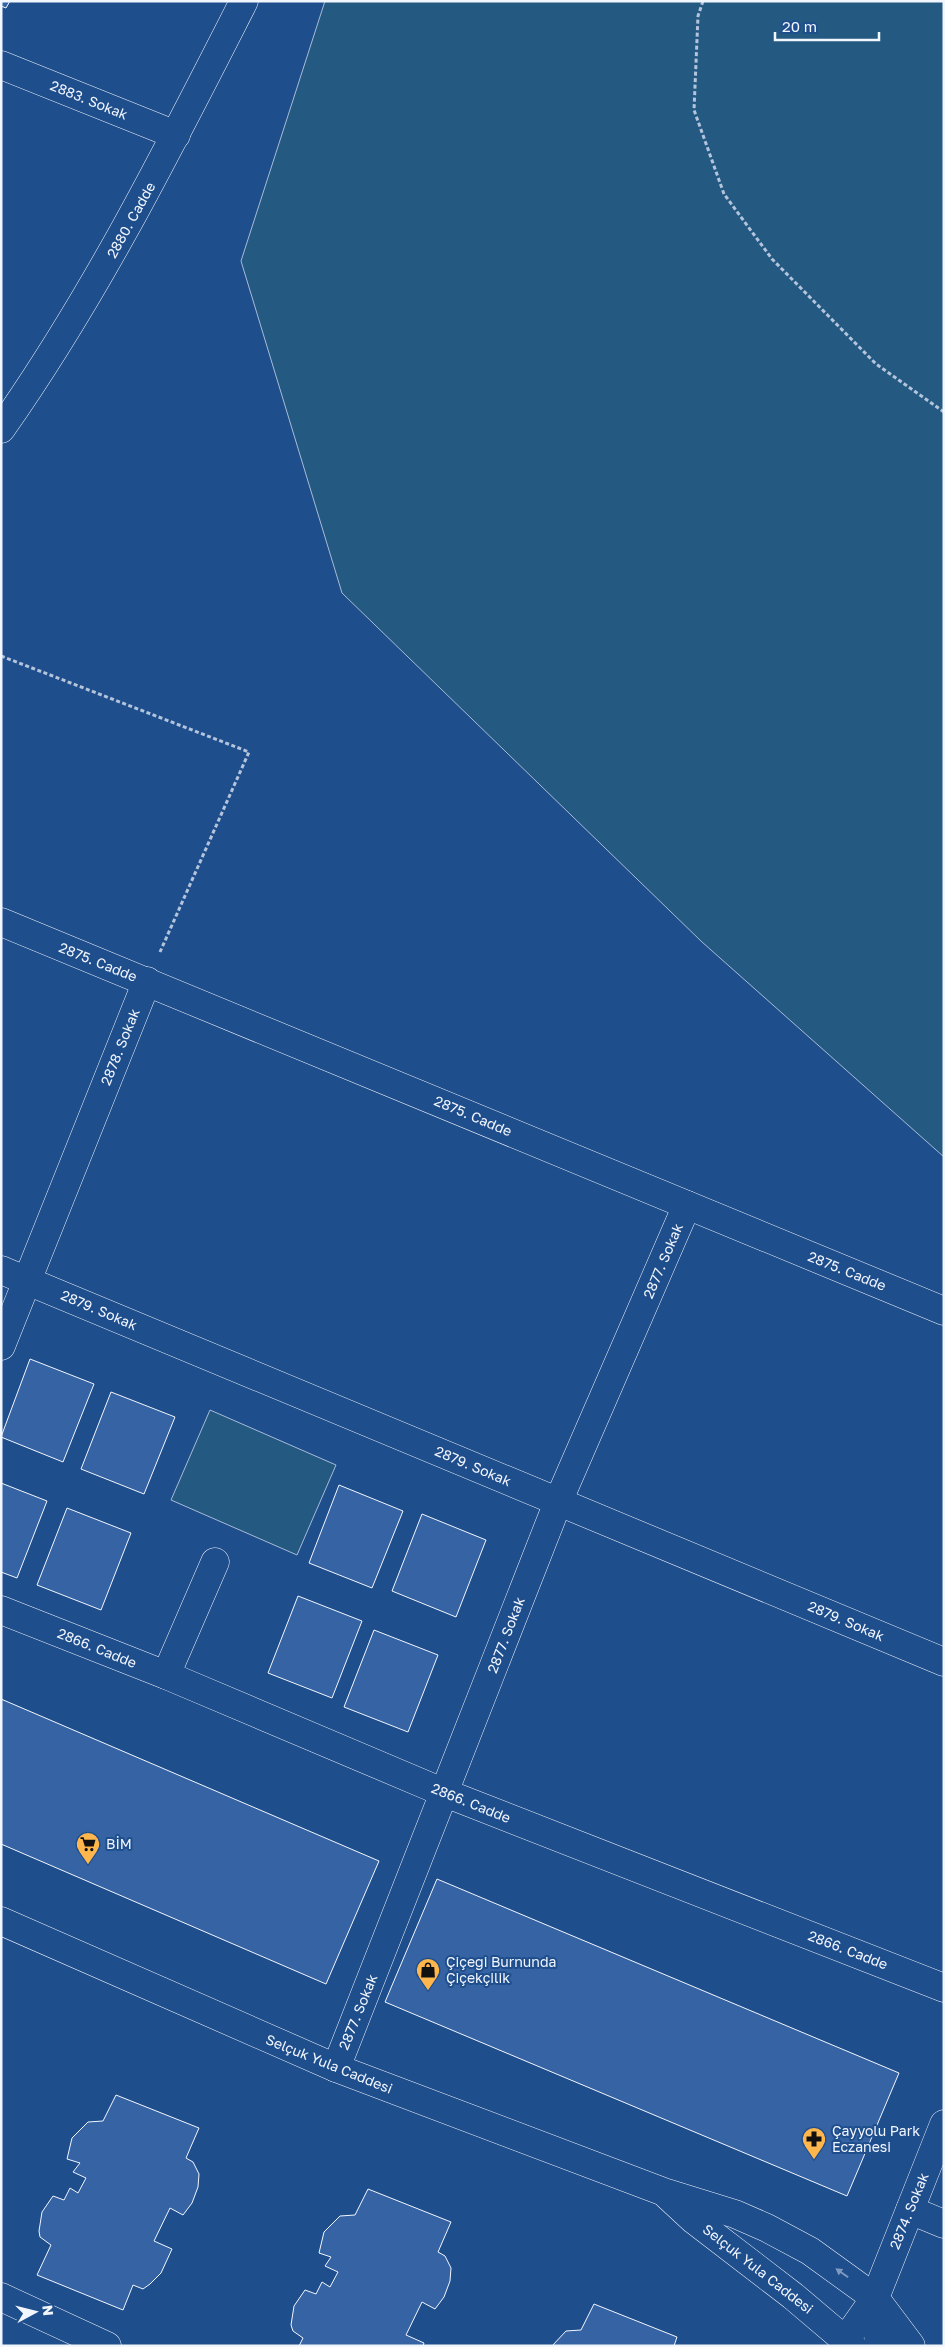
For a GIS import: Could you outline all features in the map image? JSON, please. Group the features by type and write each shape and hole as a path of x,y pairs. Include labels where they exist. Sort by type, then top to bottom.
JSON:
{"street":[{"name":"2880. Cadde","path":"4,420 98,279 176,135 244,1"},
{"name":"2883. Sokak","path":"1,65 176,135"},
{"name":"2875. Cadde","path":"1,922 944,1311"},
{"name":"2878. Sokak","path":"1,1346 147,981"},
{"name":"2877. Sokak","path":"336,2068 558,1502 687,1205"},
{"name":"2879. Sokak","path":"1,1270 944,1662"},
{"path":"166,1675 214,1562"},
{"name":"2866. Cadde","path":"1,1610 166,1675 445,1793 944,1988"},
{"name":"Selçuk Yula Caddesi","path":"1,1921 336,2068 664,2192 697,2200 767,2228 810,2251 875,2298 911,2346"},
{"name":"2874. Sokak","path":"875,2298 944,2124"},
{"name":"Selçuk Yula Caddesi","path":"664,2192 694,2220 793,2296 847,2344"},
{"path":"910,2210 944,2224"},
{"path":"1,2297 107,2346"},
{"path":"847,2344 875,2298"},
{"path":"875,2298 879,2346"}],"path":[{"path":"702,1 698,16 694,110 724,194 772,259 876,364 944,412"},
{"path":"1,656 249,752 147,981"}],"shaded area":[{"path":"325,1 944,1 944,1157 702,942 342,593 241,261"},
{"path":"210,1410 336,1465 297,1555 171,1500"}],"building":[{"path":"1,1 10,1 6,8 1,6"},
{"path":"30,1359 94,1384 63,1462 1,1437"},
{"path":"111,1392 175,1417 144,1494 81,1469"},
{"path":"1,1483 47,1501 17,1578 1,1572"},
{"path":"339,1485 403,1511 372,1588 309,1563"},
{"path":"67,1508 131,1533 101,1610 37,1585"},
{"path":"422,1514 486,1540 456,1617 392,1591"},
{"path":"298,1596 362,1621 332,1698 268,1673"},
{"path":"374,1630 438,1655 408,1732 344,1707"},
{"path":"1,1699 379,1861 326,1984 1,1844"},
{"path":"437,1879 899,2073 847,2196 385,2002"},
{"path":"116,2095 199,2128 186,2158 193,2162 199,2174 198,2187 192,2203 183,2215 170,2208 154,2241 172,2249 161,2273 143,2289 133,2285 123,2310 37,2275 51,2245 40,2237 42,2212 53,2196 64,2200 70,2188 78,2193 86,2178 73,2172 80,2163 67,2159 72,2138 88,2122 103,2121"},
{"path":"368,2189 451,2222 438,2252 445,2256 451,2268 450,2281 444,2297 435,2309 422,2302 406,2335 424,2343 423,2346 299,2346 303,2338 293,2331 291,2325 294,2306 305,2290 316,2294 322,2282 330,2287 338,2272 325,2266 331,2257 319,2253 324,2232 340,2216 355,2215"},
{"path":"594,2304 677,2337 674,2346 552,2346 566,2331 581,2330"}],"place":[{"name":"BİM","path":"88,1865"},
{"name":"Çiçeği Burnunda Çiçekçilik","path":"428,1991"},
{"name":"Çayyolu Park Eczanesi","path":"814,2160"}]}
